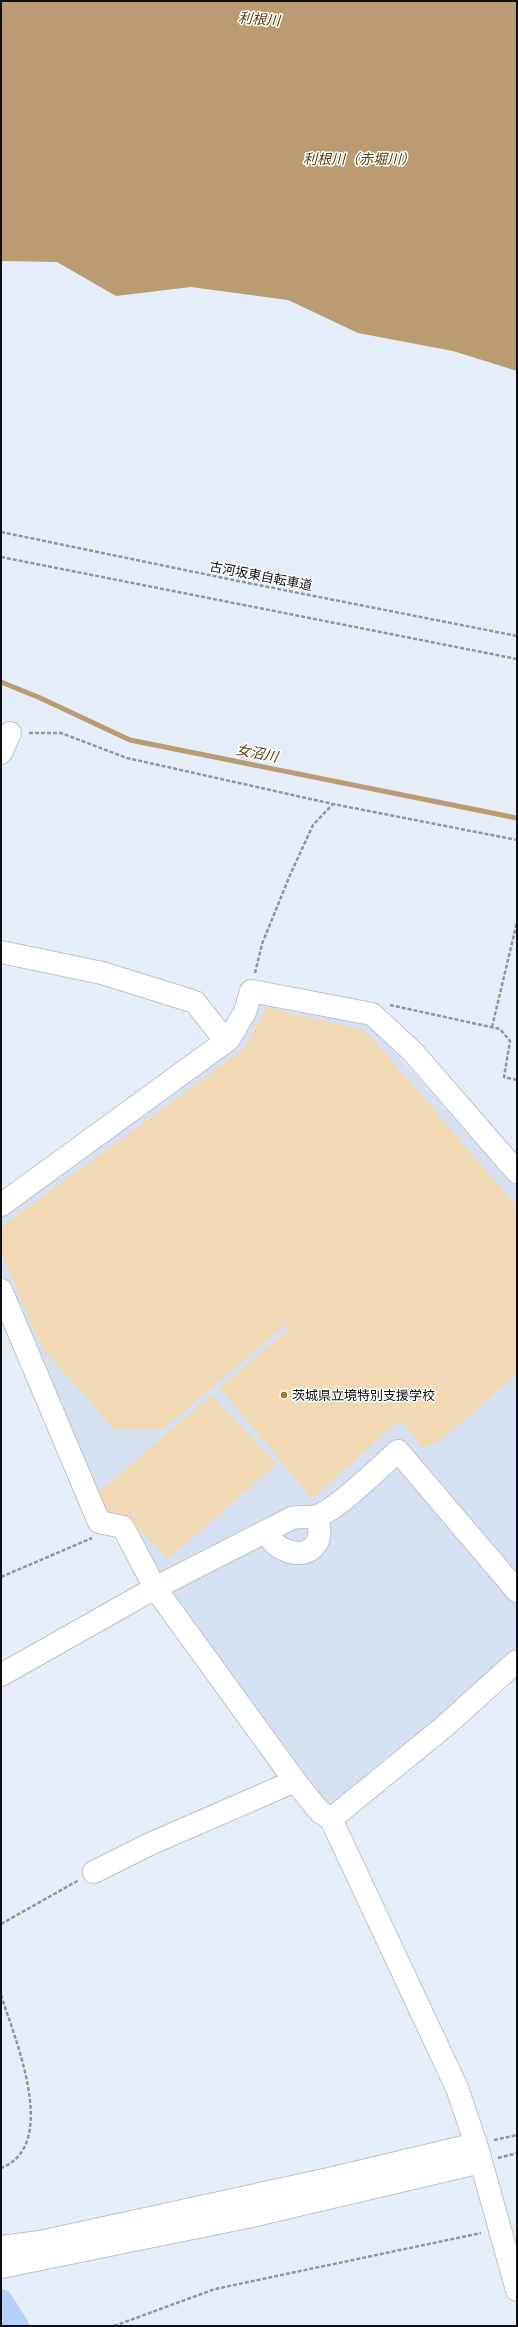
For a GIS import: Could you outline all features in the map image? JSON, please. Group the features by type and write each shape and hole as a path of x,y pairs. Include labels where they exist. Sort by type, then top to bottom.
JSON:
{"main road":[{"path":"1,2301 17,2326"}],"street":[{"path":"1,753 10,733"},
{"path":"1,952 102,973 195,1002 221,1035 229,1039"},
{"path":"1,1205 229,1039 245,1012 251,991 372,1014 413,1052 517,1172"},
{"path":"1,1290 99,1522 123,1527 155,1588 296,1781 319,1811 330,1819 457,2088 479,2153 517,2290"},
{"path":"1,1675 155,1588 292,1518 303,1516 316,1517 330,1510 398,1451 517,1591"},
{"path":"265,1532 281,1549 297,1554 306,1552 320,1537 321,1527 316,1517"},
{"path":"330,1819 445,1726 517,1661"},
{"path":"94,1872 150,1844 296,1781"},
{"path":"1,2248 479,2153"},
{"path":"1,2267 247,2217 479,2153"}],"path":[{"name":"古河坂東自転車道","path":"1,532 238,581 517,636"},
{"path":"1,557 517,659"},
{"path":"10,733 61,733 127,758 332,804 517,840"},
{"path":"251,991 262,944 290,876 313,825 332,804"},
{"path":"492,1027 517,922"},
{"path":"388,1004 500,1029 510,1040 504,1077 517,1080"},
{"path":"1,1577 99,1536 112,1524"},
{"path":"1,1924 94,1872"},
{"path":"1,1995 27,2081 32,2114 28,2140 20,2155 1,2168"},
{"path":"479,2153 517,2134"},
{"path":"114,2326 215,2289 499,2229"}],"shaded area":[{"name":"茨城県立境特別支援学校","path":"259,1000 368,1023 517,1186 517,1651 448,1715 330,1805 324,1805 101,1512 1,1278 1,1214"},
{"path":"267,1007 366,1031 517,1206 517,1374 441,1440 422,1448 400,1420 312,1499 220,1388 290,1328 287,1324 162,1430 115,1430 41,1347 1,1252 1,1227 244,1049"},
{"path":"211,1395 277,1464 168,1559 126,1517 105,1509 98,1493"}],"water":[{"name":"利根川（赤堀川）","path":"1,1 517,1 517,371 453,351 358,333 288,300 191,287 116,296 57,262 1,261"}],"waterway":[{"name":"女沼川","path":"1,682 38,697 130,740 517,818"}],"place":[{"name":"茨城県立境特別支援学校","path":"284,1395"}],"water label":[{"name":"利根川","path":"259,19"}]}
